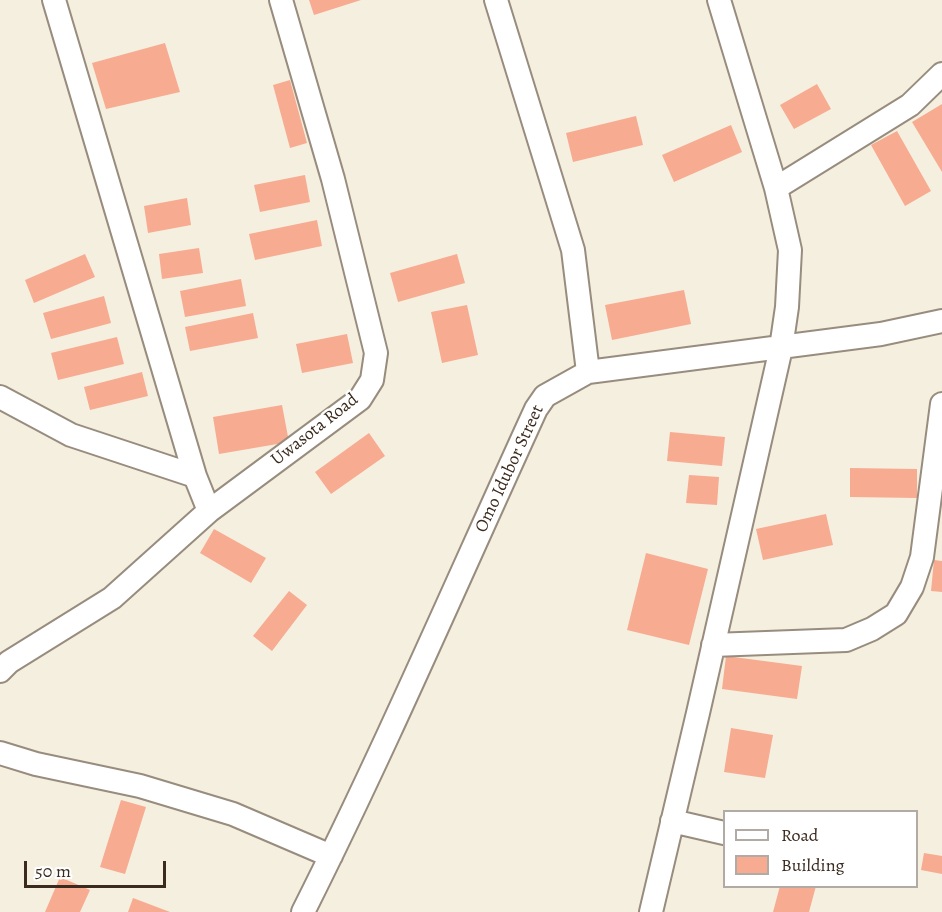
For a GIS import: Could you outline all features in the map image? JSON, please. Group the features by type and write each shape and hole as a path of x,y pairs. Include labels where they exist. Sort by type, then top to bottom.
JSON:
{"street":[{"path":"54,0 195,476 209,511"},
{"name":"Uwasota Road","path":"3,660 112,598 209,511 360,399 372,380 376,353 333,179 281,0"},
{"path":"496,0 573,250 588,372"},
{"path":"651,912 782,348 788,307 790,250 776,188 719,0"},
{"path":"776,188 910,105 942,74"},
{"name":"Omo Idubor Street","path":"303,912 331,856 536,409 545,396 588,372 881,334 942,321"},
{"path":"0,397 70,435 195,476"},
{"path":"713,645 846,640 872,630 896,614 912,587 922,557 942,404"},
{"path":"0,753 36,765 140,786 233,814 331,856"},
{"path":"672,821 723,833"}],"building":[{"path":"309,0 361,0 314,15"},
{"path":"165,43 180,92 106,109 92,63"},
{"path":"290,80 307,143 290,148 273,85"},
{"path":"817,84 831,109 794,129 780,105"},
{"path":"942,104 942,172 912,122"},
{"path":"636,116 643,145 573,162 566,133"},
{"path":"731,125 742,152 674,182 662,155"},
{"path":"897,131 931,191 905,206 871,145"},
{"path":"305,175 310,202 260,212 254,185"},
{"path":"187,198 191,225 148,233 144,206"},
{"path":"317,220 322,246 255,260 249,234"},
{"path":"199,248 203,273 162,279 159,254"},
{"path":"85,254 95,277 34,303 25,280"},
{"path":"457,254 465,283 398,302 390,273"},
{"path":"241,279 246,306 185,317 180,291"},
{"path":"684,290 691,324 612,340 605,305"},
{"path":"104,296 111,323 51,339 43,313"},
{"path":"467,305 478,355 442,363 431,312"},
{"path":"253,313 258,338 190,351 185,327"},
{"path":"347,334 353,363 302,373 296,344"},
{"path":"117,337 124,364 58,380 51,353"},
{"path":"142,372 148,396 90,410 84,387"},
{"path":"282,405 289,442 219,454 213,417"},
{"path":"670,432 725,437 722,466 667,461"},
{"path":"369,433 385,456 331,494 315,472"},
{"path":"850,468 917,469 917,498 850,497"},
{"path":"689,475 719,477 717,505 686,503"},
{"path":"826,514 833,545 763,560 756,529"},
{"path":"214,529 266,558 251,583 200,553"},
{"path":"646,553 708,569 689,645 627,630"},
{"path":"934,560 942,561 942,592 931,591"},
{"path":"289,591 307,605 272,651 253,636"},
{"path":"726,656 802,666 797,699 722,689"},
{"path":"731,728 773,735 765,778 724,772"},
{"path":"121,800 146,807 125,874 100,867"},
{"path":"924,853 942,856 942,874 921,870"},
{"path":"60,877 90,890 80,912 45,912"},
{"path":"779,888 815,888 809,912 773,912"},
{"path":"133,898 170,912 128,912"}]}
